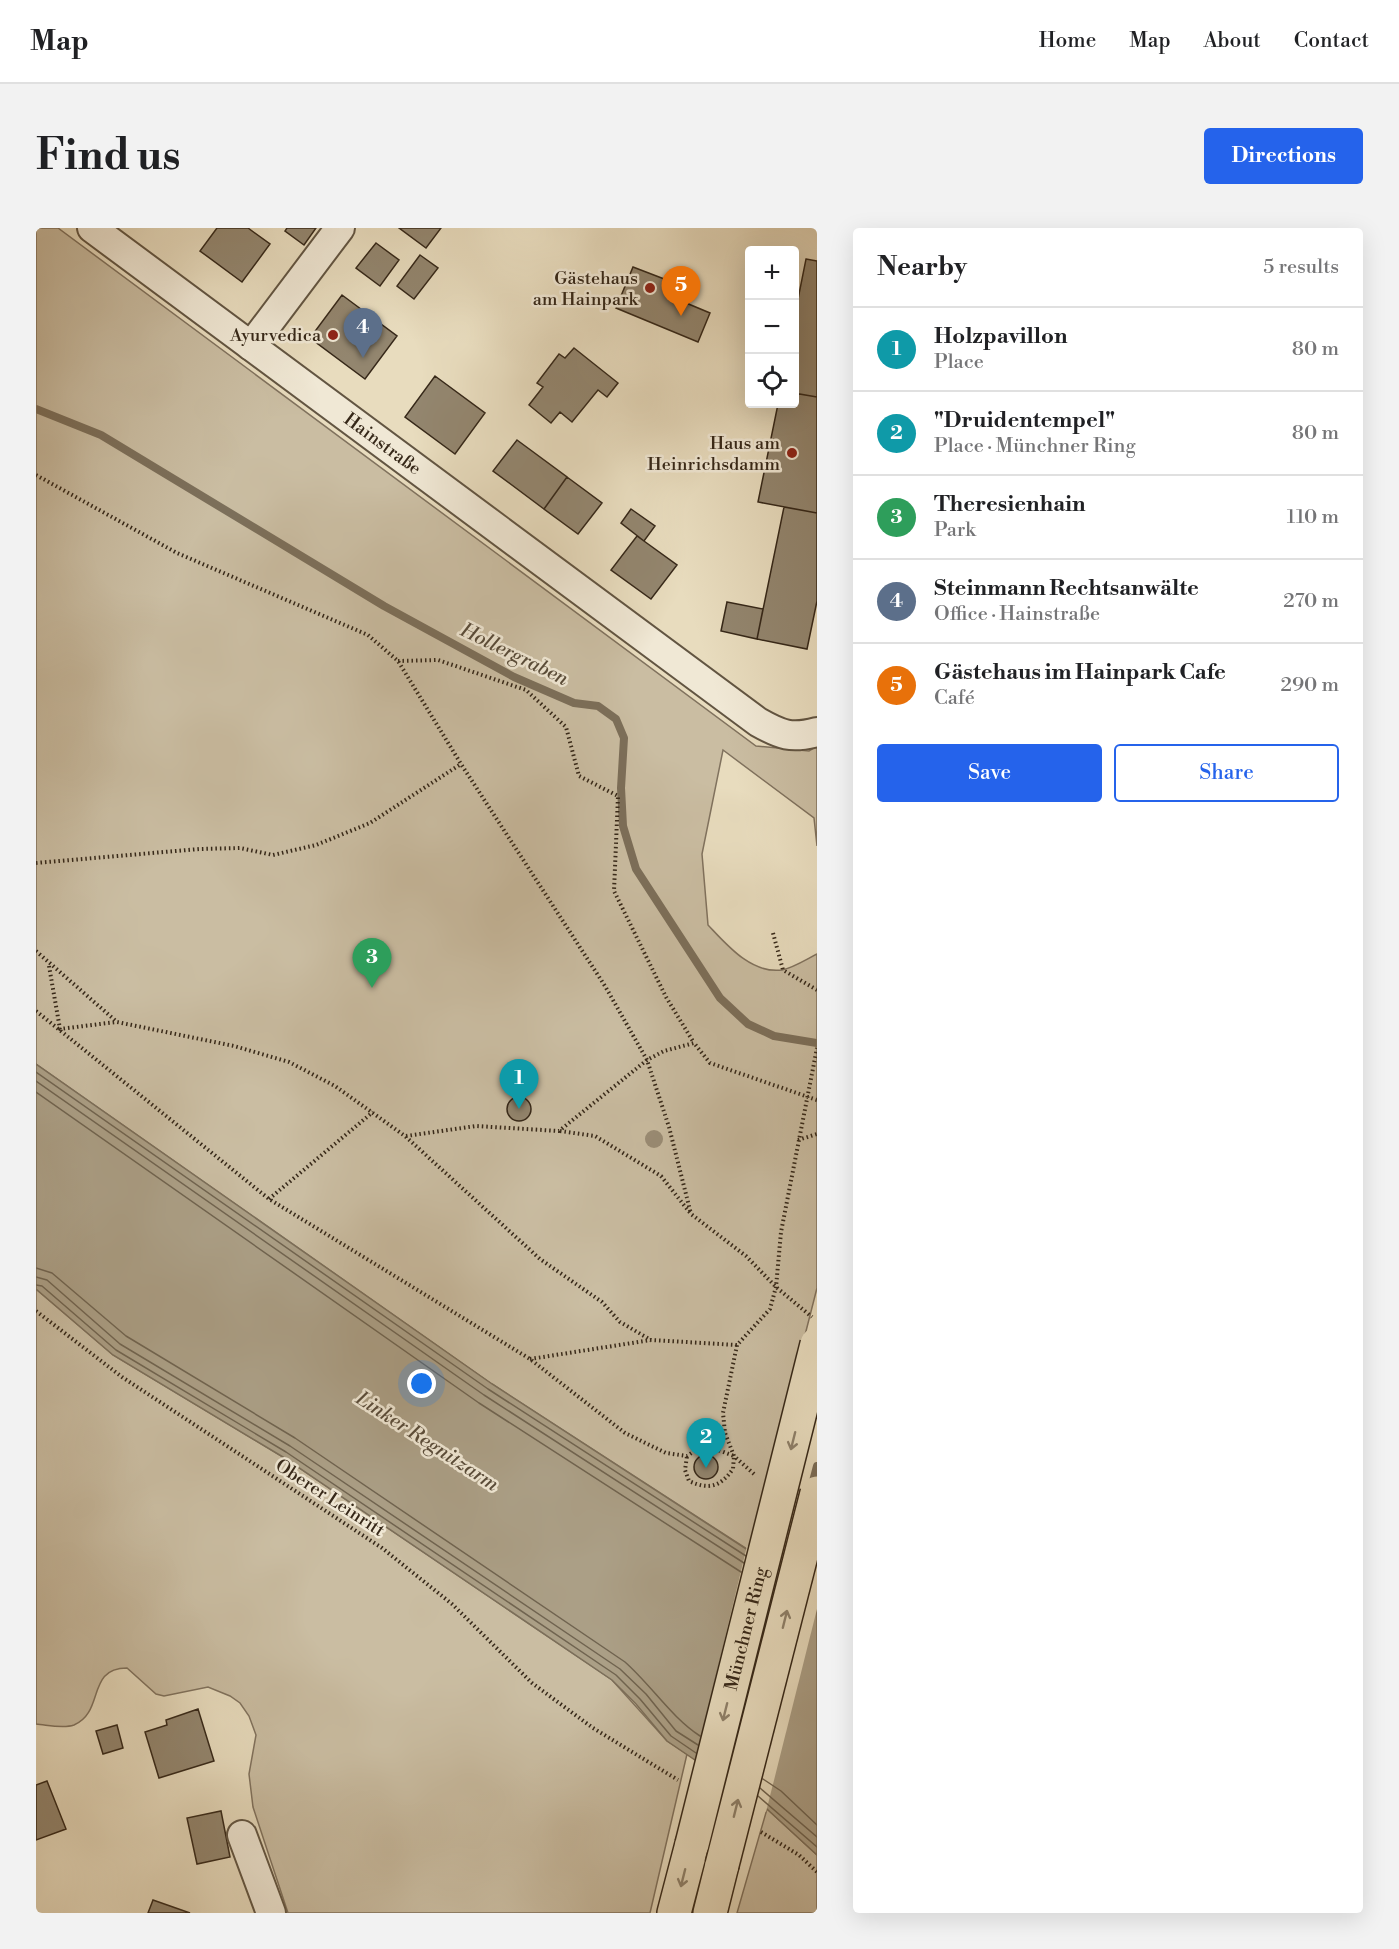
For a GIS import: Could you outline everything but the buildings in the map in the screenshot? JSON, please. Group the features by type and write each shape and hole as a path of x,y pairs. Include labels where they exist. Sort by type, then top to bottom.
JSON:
{"main road":[{"name":"Münchner Ring","path":"674,1913 817,1344"},
{"name":"Münchner Ring","path":"710,1913 817,1492"}],"street":[{"name":"Hainstraße","path":"92,228 758,722 780,735 801,736 817,732"},
{"path":"251,346 340,228"},
{"path":"242,1835 271,1913"}],"path":[{"path":"36,475 177,553 368,635 399,661 461,764 605,986 647,1060 669,1127 691,1214"},
{"path":"399,661 438,660 526,690 566,727 579,776 618,796 614,891 666,997 694,1043 710,1063 817,1100"},
{"path":"36,863 199,849 240,848 273,855 316,844 370,823 461,764"},
{"path":"773,933 783,970 817,990"},
{"path":"36,951 117,1022"},
{"path":"49,964 60,1029"},
{"path":"36,1011 269,1199 530,1359 625,1433 666,1453 687,1456 700,1447 713,1448 734,1456 761,1479"},
{"path":"60,1029 117,1022 234,1046 289,1062 335,1086 405,1136 540,1259 602,1302 620,1322 651,1340"},
{"path":"559,1131 647,1060 664,1051 694,1043"},
{"path":"687,1456 685,1470 689,1481 703,1487 717,1485 733,1469 734,1456 725,1433 723,1413 737,1345 770,1309 776,1287 781,1232 817,1047"},
{"path":"269,1199 373,1112"},
{"path":"405,1136 476,1126 559,1131 595,1136 660,1176 691,1214 746,1256 776,1287 817,1321"},
{"path":"798,1140 817,1134"},
{"name":"Oberer Leinritt","path":"36,1311 122,1377 382,1548 452,1604 532,1683 593,1728"},
{"path":"530,1359 651,1340 737,1345"},
{"path":"799,1855 817,1872"}],"shaded area":[{"path":"36,228 58,228 756,746 809,751 817,746 817,846 814,818 723,750 702,854 708,925 740,956 760,967 782,970 817,954 817,1288 750,1551 492,1384 36,1064"},
{"path":"36,1289 113,1355 283,1457 612,1680 667,1741 687,1754 650,1913 288,1913 253,1807 249,1774 256,1735 249,1716 240,1703 208,1687 164,1696 156,1694 127,1668 114,1670 106,1675 100,1683 90,1711 74,1725 60,1727 36,1724"},
{"path":"767,1809 817,1855 817,1913 737,1913"}],"water":[{"name":"Linker Regnitzarm","path":"36,1064 492,1384 817,1595 817,1855 767,1809 667,1741 612,1680 283,1457 113,1355 36,1289"}],"pier":[{"path":"747,1546 817,1591 817,1609 766,1812 695,1763"}],"waterway":[{"name":"Hollergraben","path":"36,409 101,435 384,606 514,677 574,703 598,706 616,719 624,738 621,788 623,826 636,869 720,998 748,1024 774,1036 817,1043"},
{"name":"Hollergraben","path":"812,1485 817,1466"}],"place":[{"name":"Gästehaus am Hainpark","path":"650,288"},
{"name":"Gästehaus im Hainpark Cafe","path":"681,316"},
{"name":"Ayurvedica","path":"333,335"},
{"name":"Steinmann Rechtsanwälte","path":"363,358"},
{"name":"Haus am Heinrichsdamm","path":"792,453"},
{"name":"Theresienhain","path":"372,988"},
{"name":"Holzpavillon","path":"519,1109"},
{"name":"\"Druidentempel\"","path":"706,1468"}]}
